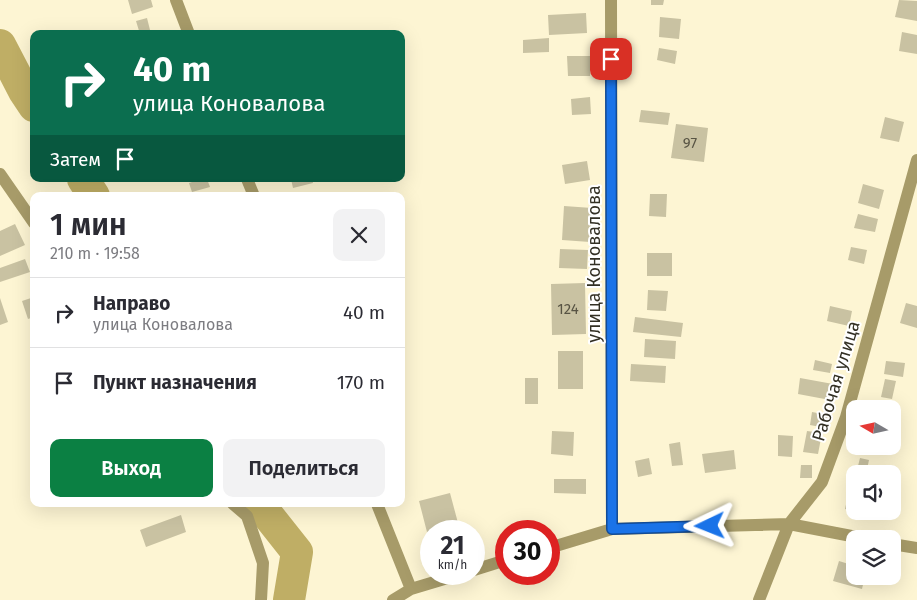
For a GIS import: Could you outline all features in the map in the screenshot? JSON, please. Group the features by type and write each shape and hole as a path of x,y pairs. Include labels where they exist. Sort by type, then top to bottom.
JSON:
{"street":[{"path":"176,0 187,30"},
{"name":"улица Коновалова","path":"611,0 612,529"},
{"name":"Рабочая улица","path":"759,600 789,524 822,482 846,417 917,160"},
{"path":"0,174 30,217"},
{"path":"237,507 247,516 263,563 261,600"},
{"path":"378,507 411,589"},
{"path":"560,545 612,529 789,524 846,535"},
{"path":"901,545 917,548"},
{"path":"393,600 411,589 424,585"}],"building":[{"path":"128,0 151,0 153,7 132,14"},
{"path":"651,0 664,0 663,5 651,5"},
{"path":"899,0 917,1 917,21 895,17"},
{"path":"586,13 587,33 549,35 548,15"},
{"path":"660,17 681,19 679,39 659,37"},
{"path":"147,18 150,30 139,30 136,21"},
{"path":"902,32 917,35 917,54 899,51"},
{"path":"549,38 549,52 523,53 523,40"},
{"path":"659,48 677,51 675,64 657,60"},
{"path":"567,56 590,56 590,76 568,76"},
{"path":"590,97 591,114 572,115 571,99"},
{"path":"641,110 670,113 668,125 639,122"},
{"path":"885,117 904,122 899,142 880,138"},
{"path":"676,124 708,128 704,162 671,158"},
{"path":"587,161 590,180 565,184 562,165"},
{"path":"208,182 210,187 192,192 189,183"},
{"path":"292,182 313,182 313,183 293,188"},
{"path":"863,184 884,190 879,209 858,203"},
{"path":"650,194 667,194 666,217 649,216"},
{"path":"564,206 592,208 590,242 562,240"},
{"path":"858,214 878,219 875,232 854,228"},
{"path":"15,224 25,245 0,256 0,231"},
{"path":"851,247 867,250 864,264 848,260"},
{"path":"560,249 588,250 587,269 559,268"},
{"path":"647,253 672,253 672,276 647,276"},
{"path":"25,259 30,272 0,282 0,268"},
{"path":"585,283 586,334 552,335 551,284"},
{"path":"648,290 668,291 666,311 647,310"},
{"path":"0,298 8,322 0,325"},
{"path":"30,298 30,318 28,319 22,301"},
{"path":"906,303 917,306 917,328 900,323"},
{"path":"830,306 852,311 849,326 827,321"},
{"path":"635,317 683,323 681,337 633,332"},
{"path":"645,339 676,341 675,359 644,357"},
{"path":"558,351 583,351 583,389 558,389"},
{"path":"815,360 832,364 830,373 813,370"},
{"path":"886,361 905,363 903,377 884,374"},
{"path":"631,364 666,366 665,383 630,381"},
{"path":"525,378 538,378 538,404 525,404"},
{"path":"800,378 833,384 830,400 798,394"},
{"path":"885,379 896,381 892,399 881,397"},
{"path":"812,412 828,415 826,428 810,425"},
{"path":"552,431 574,432 573,456 551,454"},
{"path":"807,431 822,433 818,454 803,452"},
{"path":"778,435 793,436 792,457 778,456"},
{"path":"680,442 683,465 672,466 669,444"},
{"path":"734,450 736,469 705,473 702,454"},
{"path":"649,458 652,474 638,477 635,461"},
{"path":"860,458 869,460 868,465 858,465"},
{"path":"801,465 812,465 812,478 800,478"},
{"path":"554,479 586,479 586,494 554,493"},
{"path":"450,493 457,520 424,520 419,501"},
{"path":"181,515 186,532 146,547 140,530"},
{"path":"839,561 846,563 846,585 833,581"},
{"path":"848,585 863,585 862,589"}],"waterway":[{"path":"0,45 30,100"},
{"path":"85,182 91,192"},
{"path":"261,507 297,552 289,600"}],"route":[{"path":"611,59 612,529 710,526"}]}
